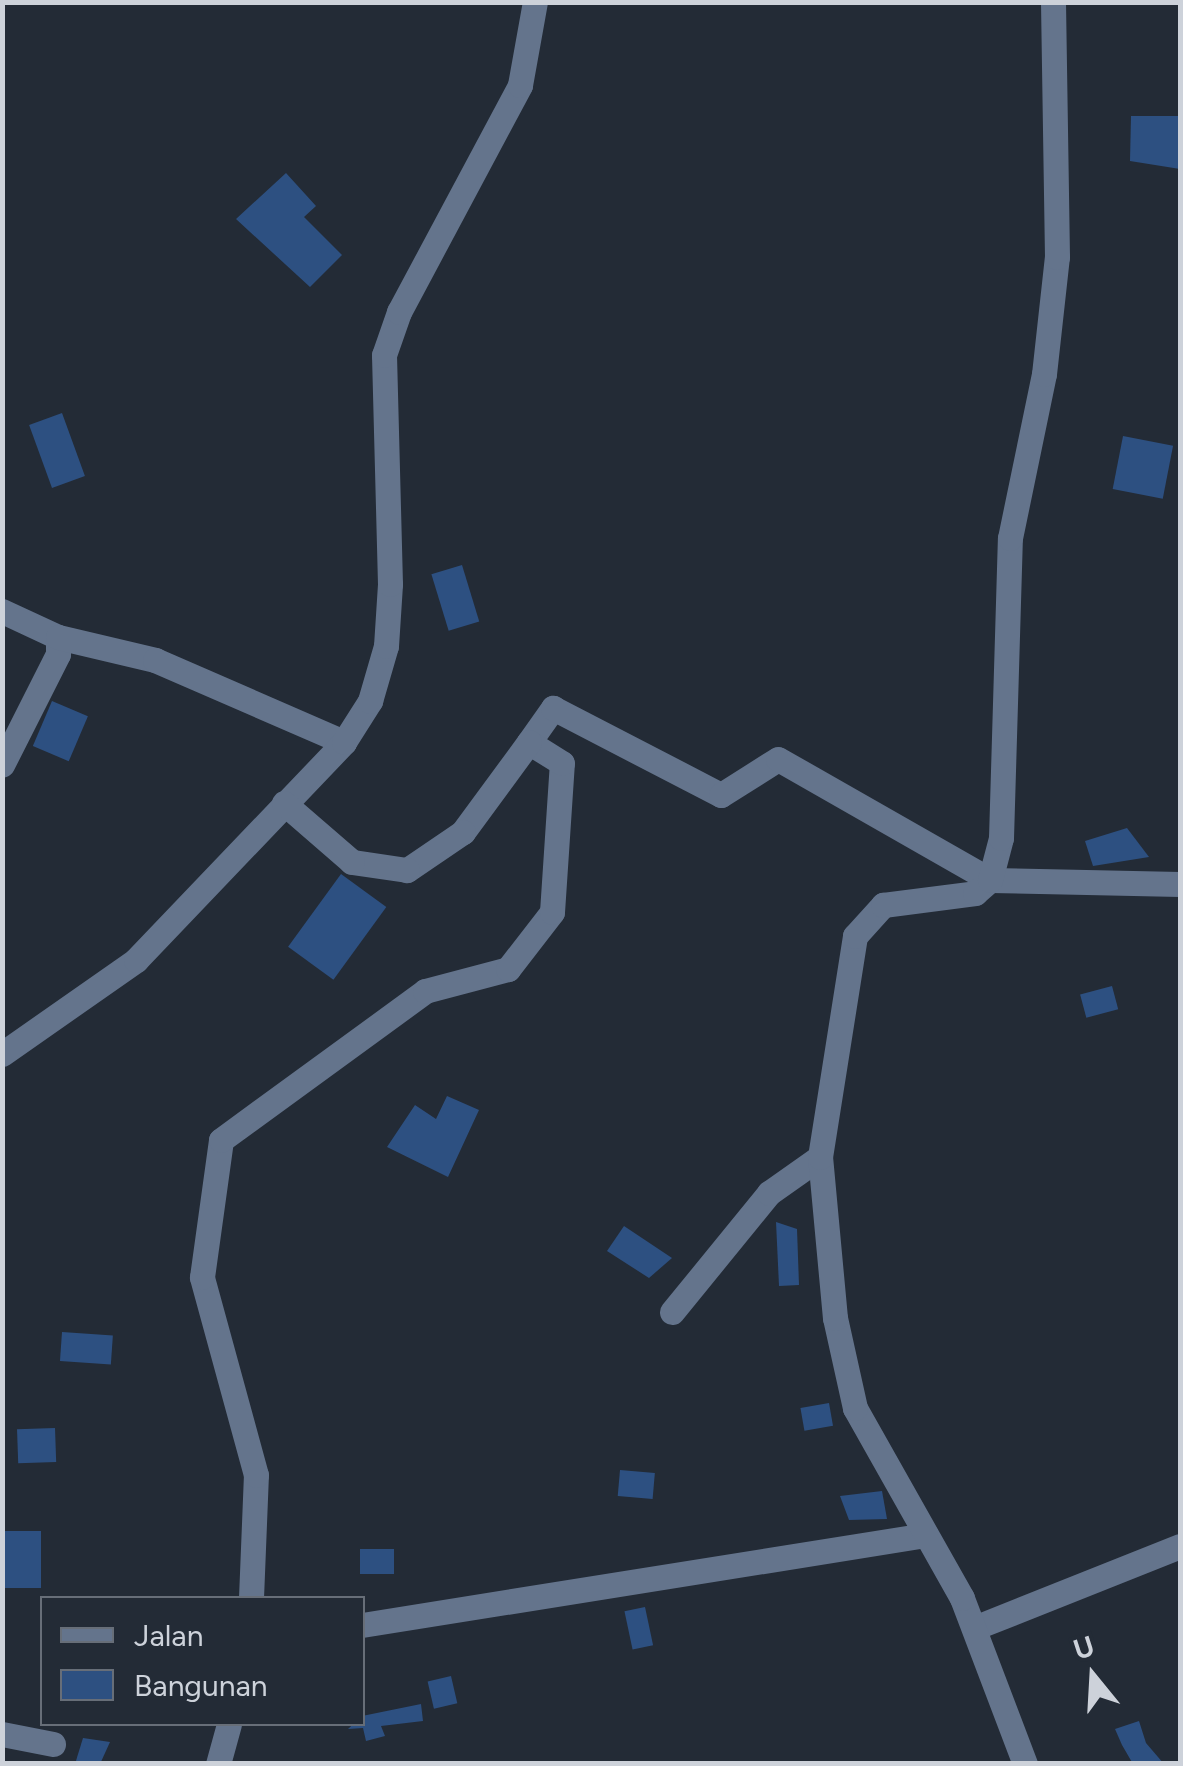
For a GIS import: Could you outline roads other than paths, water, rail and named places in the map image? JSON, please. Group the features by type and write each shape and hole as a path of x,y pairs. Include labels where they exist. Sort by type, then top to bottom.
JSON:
{"street":[{"path":"2,1054 136,960 344,742 370,701 386,646 384,355 398,312 520,84 535,2"},
{"path":"1026,1764 974,1628 855,1408 835,1318 820,1157 855,936 883,904 966,897 990,880 1007,798 1010,538 1044,374 1057,258 1053,2"},
{"path":"2,611 58,637 155,660 344,742"},
{"path":"2,765 52,676 58,637"},
{"path":"284,803 352,862 407,870 463,832 553,708 720,795 778,759 990,880 1180,884"},
{"path":"252,1596 256,1475 202,1278 221,1140 425,990 508,969 552,912 562,763 529,742"},
{"path":"672,1312 769,1193 820,1157"},
{"path":"365,1625 926,1535"},
{"path":"974,1628 1180,1546"},
{"path":"218,1764 228,1726"},
{"path":"2,1734 54,1744"}]}
